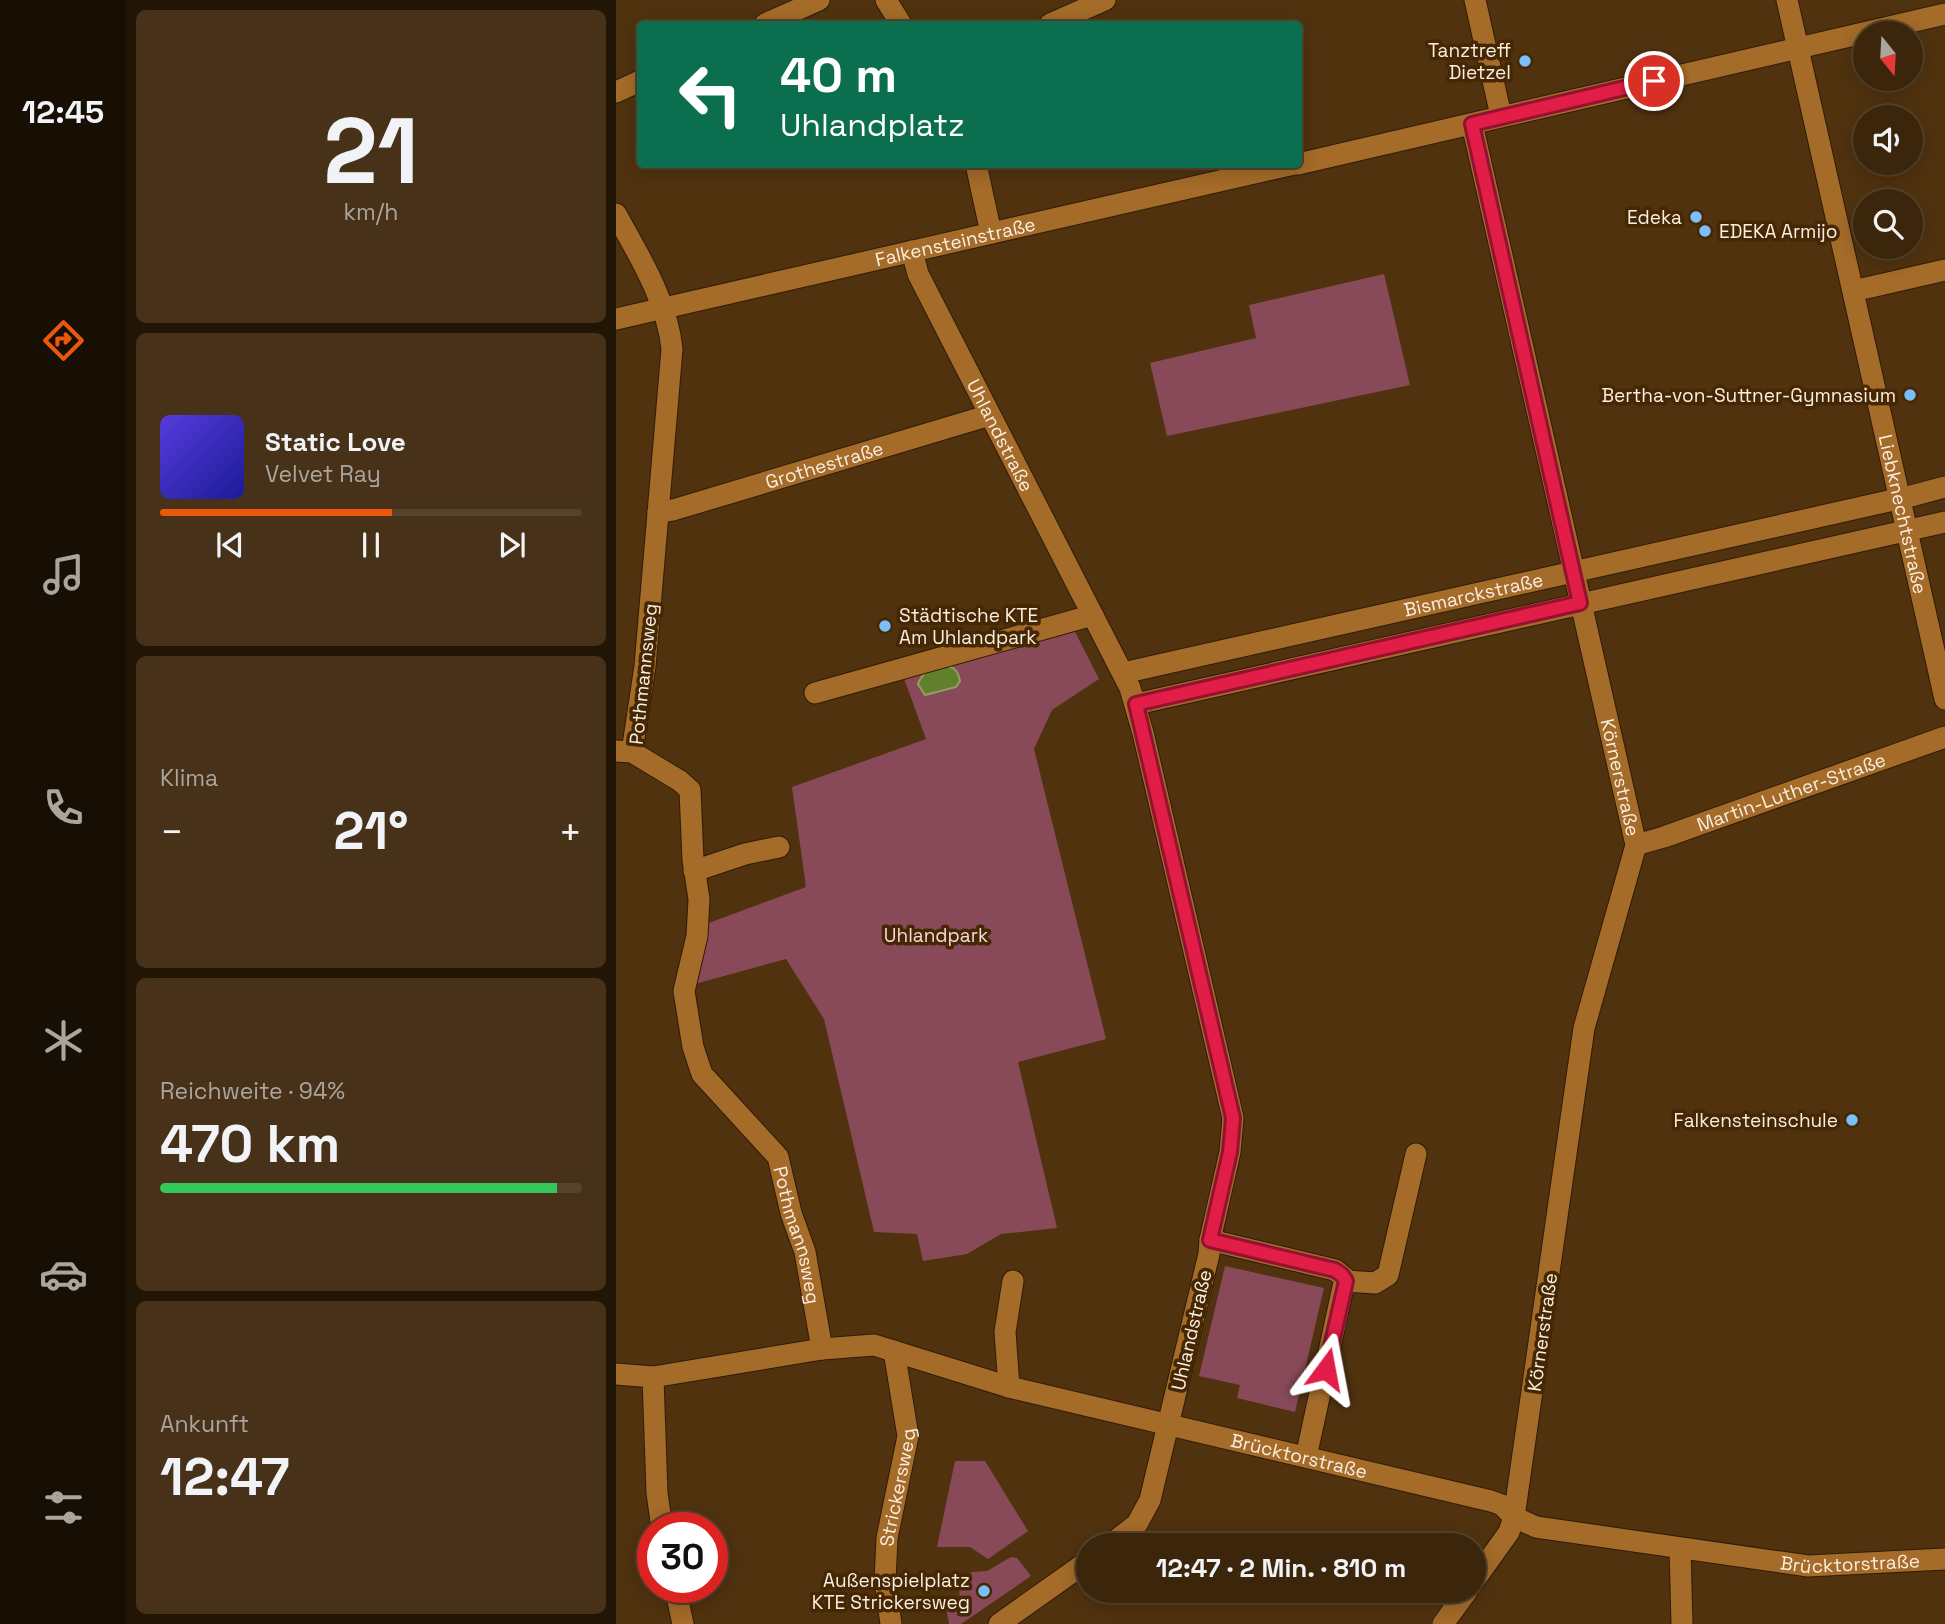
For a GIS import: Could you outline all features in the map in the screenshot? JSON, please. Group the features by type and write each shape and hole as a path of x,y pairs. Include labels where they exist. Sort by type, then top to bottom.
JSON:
{"street":[{"path":"772,21 819,0"},
{"path":"886,0 899,21"},
{"path":"1057,21 1105,0"},
{"path":"1475,0 1501,116"},
{"name":"Liebknechtstraße","path":"1787,0 1945,699"},
{"name":"Falkensteinstraße","path":"1302,163 1945,14"},
{"path":"616,92 637,82"},
{"name":"Körnerstraße","path":"1472,124 1636,845 1584,1028 1514,1517 1509,1532 1486,1564"},
{"path":"977,168 991,233"},
{"name":"Falkensteinstraße","path":"616,319 1278,168"},
{"name":"Pothmannsweg","path":"616,214 650,277 670,334 672,349 645,667 624,751 690,789 694,871 699,892 698,924 684,990 698,1067 778,1157 791,1213 805,1252 822,1349"},
{"name":"Uhlandstraße","path":"912,251 918,274 1123,673 1136,704 1233,1118 1232,1144 1209,1254 1145,1512 1127,1533"},
{"path":"1853,291 1945,270"},
{"name":"Grothestraße","path":"658,512 673,510 990,415"},
{"name":"Bismarckstraße","path":"1123,673 1945,487"},
{"name":"Bismarckstraße","path":"1136,704 1945,522"},
{"path":"815,693 1093,615"},
{"name":"Martin-Luther-Straße","path":"1636,845 1945,737"},
{"path":"694,871 779,846"},
{"path":"1346,1281 1375,1283 1388,1275 1416,1154"},
{"path":"1210,1240 1335,1270 1346,1281 1306,1457"},
{"path":"1009,1387 1005,1332 1013,1281"},
{"name":"Brücktorstraße","path":"616,1374 653,1377 822,1349 866,1345 894,1351 1009,1387 1491,1501 1502,1505 1514,1517 1536,1527 1815,1567 1945,1559"},
{"name":"Strickersweg","path":"891,1624 886,1581 886,1548 908,1436 894,1351"},
{"path":"653,1377 657,1493 660,1512"},
{"path":"1680,1548 1682,1624"},
{"path":"999,1624 1076,1569"},
{"path":"678,1603 683,1624"},
{"path":"1443,1624 1458,1603"}],"green space":[{"path":"1384,274 1410,385 1167,436 1150,363 1256,338 1249,305"},
{"name":"Uhlandpark","path":"1069,620 1099,679 1052,710 1034,749 1106,1039 1018,1062 1057,1228 1001,1234 967,1254 923,1261 917,1234 874,1232 824,1019 786,959 695,984 706,924 806,887 792,787 926,739 902,673"},
{"path":"1225,1266 1324,1288 1295,1412 1237,1398 1240,1385 1199,1376"},
{"path":"955,1461 985,1461 1028,1531 988,1559 970,1547 937,1547"},
{"name":"Außenspielplatz KTE Strickersweg","path":"1011,1557 1017,1558 1031,1576 961,1624 949,1624 945,1601 960,1599 958,1582 972,1572 987,1571"}],"shaded area":[{"path":"943,665 955,670 960,681 956,687 925,695 918,684 920,680 928,672"}],"place":[{"name":"Tanztreff Dietzel","path":"1525,61"},
{"name":"Edeka","path":"1696,217"},
{"name":"EDEKA Armijo","path":"1705,231"},
{"name":"Bertha-von-Suttner-Gymnasium","path":"1910,395"},
{"name":"Städtische KTE Am Uhlandpark","path":"885,626"},
{"name":"Falkensteinschule","path":"1852,1120"},
{"name":"Außenspielplatz KTE Strickersweg","path":"984,1591"}],"route":[{"path":"1326,1369 1345,1278 1335,1270 1210,1240 1234,1131 1233,1118 1136,704 1580,603 1472,124 1654,81"}]}
